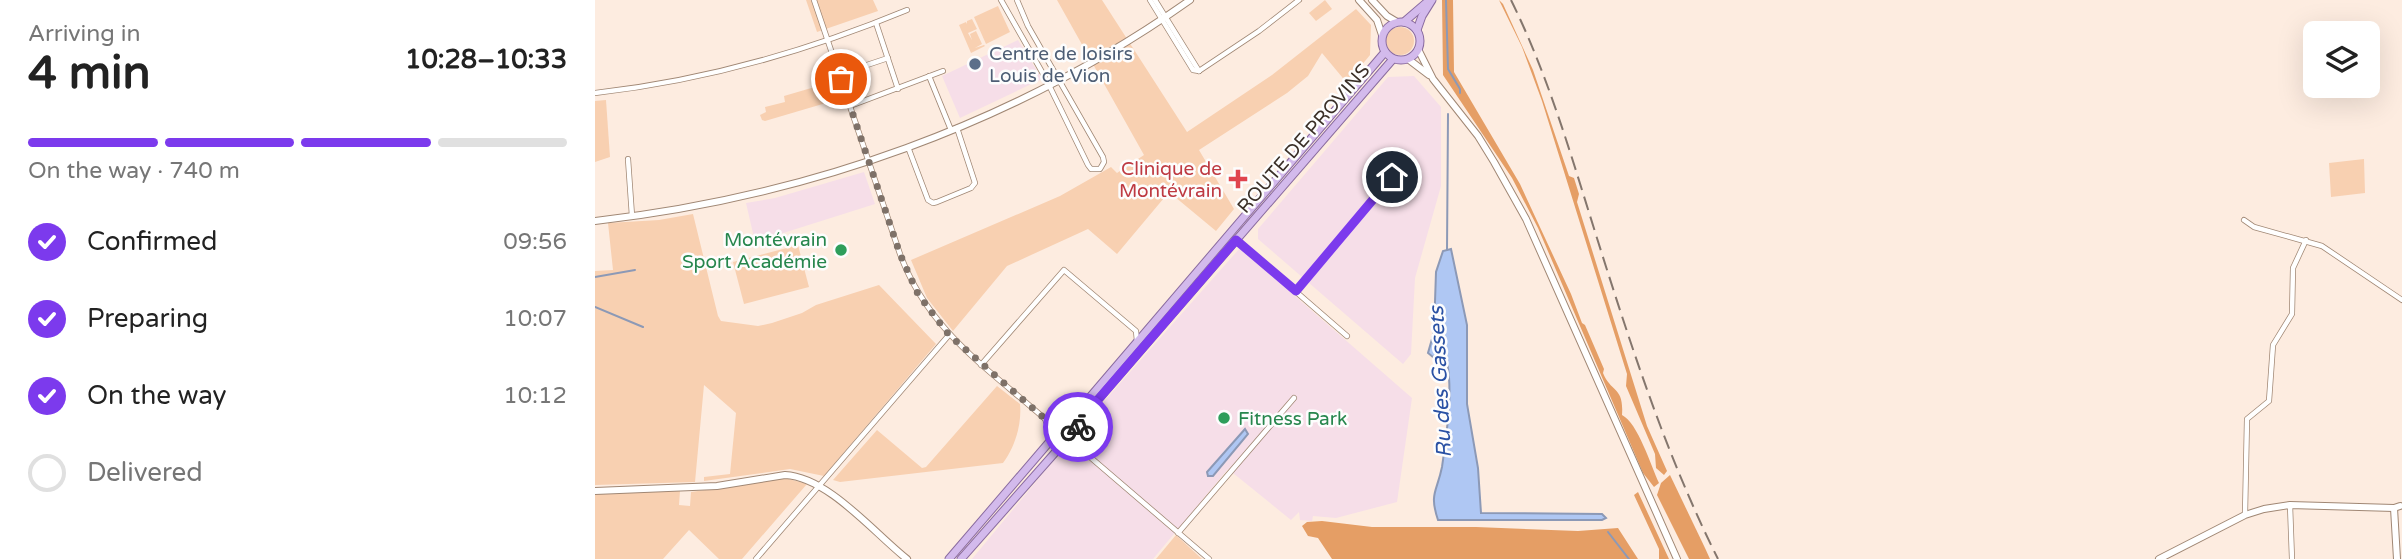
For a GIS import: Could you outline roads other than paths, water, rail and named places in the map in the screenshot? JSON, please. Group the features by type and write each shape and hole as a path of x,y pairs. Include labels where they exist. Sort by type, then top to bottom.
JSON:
{"main road":[{"path":"595,221 741,197 869,162 908,148 1059,80 1190,0"},
{"path":"1359,0 1377,20 1382,35"},
{"path":"1372,0 1387,16 1417,30"},
{"path":"1430,0 1418,12 1388,26 1381,41 1385,52 1393,59 1408,59 1433,79"},
{"path":"1408,59 1418,49 1420,40 1417,30 1430,0"},
{"path":"1418,49 1433,79 1478,136 1526,219 1677,559"},
{"name":"ROUTE DE PROVINS","path":"1064,446 1075,435 1083,417 1385,52"},
{"name":"ROUTE DE PROVINS","path":"1050,436 1062,421 1073,416 1149,328 1393,59"},
{"path":"1062,421 1073,426 1075,435"},
{"path":"949,559 1050,436 1064,446 961,559"},
{"path":"595,491 717,486 785,475 801,477 819,485 907,559"},
{"path":"2397,559 2399,507 2402,498"},
{"path":"2159,559 2245,515 2264,509 2290,505 2399,507"},
{"path":"955,559 976,535 978,526"}],"street":[{"path":"814,0 910,279 928,310 949,335 981,365 1044,418 1062,421"},
{"path":"1001,0 1049,85 1088,165 1091,169 1100,169 1104,162 1103,157 1028,26 1017,0"},
{"path":"1150,0 1199,72 1297,1"},
{"path":"1155,0 1164,18"},
{"path":"595,93 723,70 827,40 907,10"},
{"path":"876,23 898,89"},
{"path":"867,65 888,58"},
{"path":"850,106 943,71"},
{"path":"908,148 928,200 937,202 971,188 975,183 929,76"},
{"path":"628,159 632,216"},
{"path":"1296,291 1392,177"},
{"path":"2244,220 2254,227 2306,240 2337,254 2402,300"},
{"path":"1233,237 1347,336"},
{"path":"2245,515 2247,419 2269,401 2273,345 2292,314 2293,268 2306,240"},
{"path":"981,365 1064,270 1136,331 1137,342"},
{"path":"1136,331 1149,328"},
{"path":"755,559 949,335"},
{"path":"1178,533 1294,398"},
{"path":"1044,418 1050,436"},
{"path":"1075,435 1083,452"},
{"path":"1064,446 1083,452 1209,559"},
{"path":"2290,505 2292,559"}],"water":[{"path":"1451,249 1467,325 1467,404 1478,468 1481,513 1602,514 1606,518 1438,520 1434,498 1446,440 1449,376 1443,351 1433,357 1428,353 1434,332 1436,272 1443,251"},
{"path":"1245,429 1248,434 1213,476 1208,476 1207,472"}],"waterway":[{"name":"Ru des Gassets","path":"1446,0 1448,69 1460,93"},
{"name":"Ru des Gassets","path":"1447,250 1448,114"},
{"path":"595,277 635,270"},
{"path":"595,307 643,327"},
{"name":"Ru des Gassets","path":"1608,532 1629,559"}],"railway":[{"path":"1511,0 1558,116 1651,400 1682,480 1718,559"}],"place":[{"name":"Centre de loisirs Louis de Vion","path":"975,64"},
{"name":"Clinique de Montévrain","path":"1238,179"},
{"name":"Montévrain Sport Académie","path":"841,250"},
{"name":"Fitness Park","path":"1224,418"}]}
